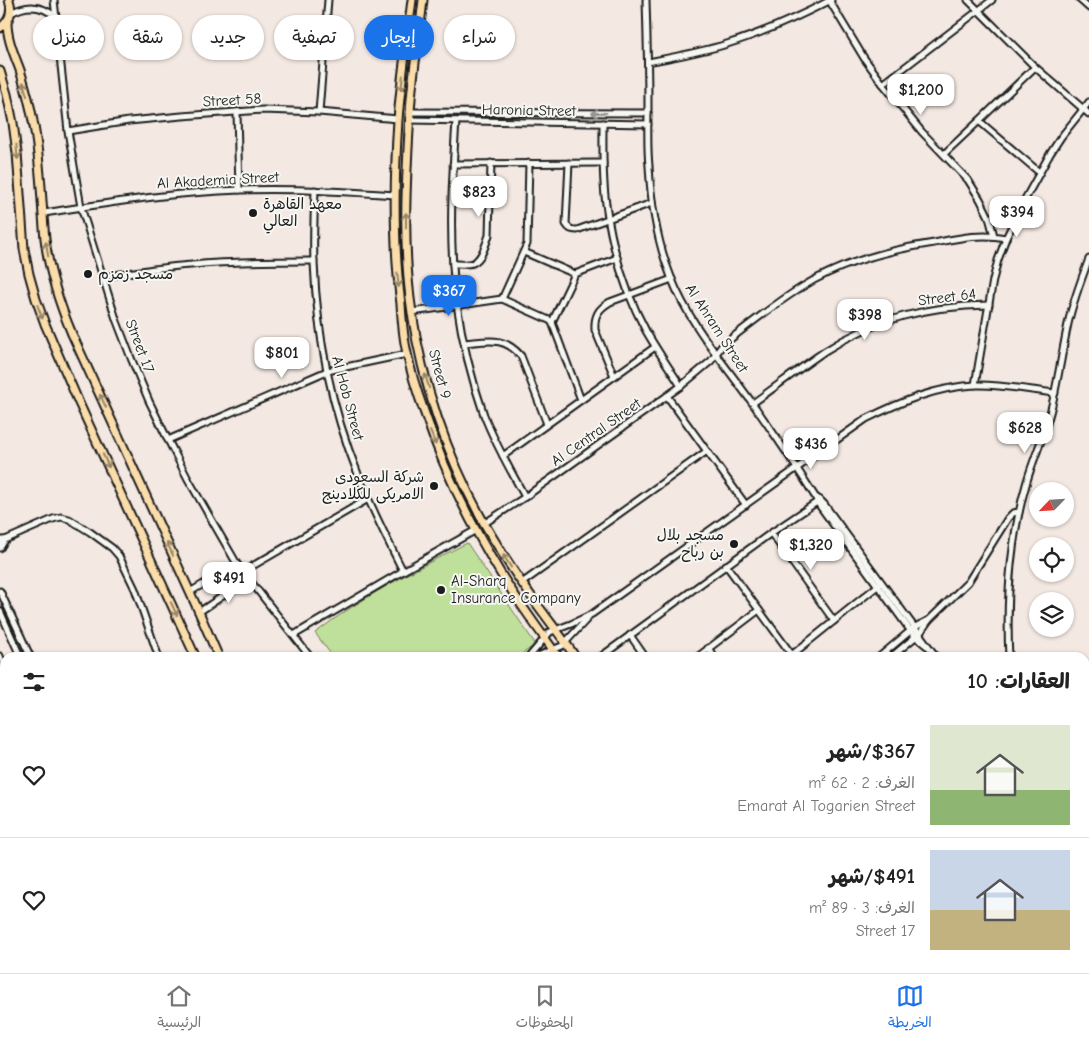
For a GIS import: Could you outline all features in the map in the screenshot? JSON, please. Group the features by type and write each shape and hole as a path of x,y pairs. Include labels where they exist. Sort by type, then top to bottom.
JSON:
{"main road":[{"path":"0,28 7,22 11,13 9,0"},
{"name":"Street 9","path":"412,0 398,119 395,195 396,261 407,354 430,431 460,498 476,530 515,595 554,650"},
{"name":"Street 9","path":"423,0 410,112 406,195 407,259 412,312 422,364 437,414 460,473 485,523 528,593 572,652"},
{"path":"7,22 9,40 22,77 34,121 40,166 45,237 55,287 76,342 216,652"},
{"path":"0,71 14,123 24,249 36,299 79,402 193,652"},
{"path":"515,595 523,597 528,593"}],"street":[{"name":"Street 17","path":"54,0 56,15"},
{"path":"319,112 328,0"},
{"name":"Al Ahram Street","path":"646,0 648,165 652,203 658,233 672,279 694,321 716,354 753,403 818,500 932,652"},
{"path":"648,62 727,44 790,20 830,0 864,58 883,84 922,132 968,180 989,217 994,236"},
{"path":"968,0 1035,67 1089,114"},
{"path":"883,84 992,0"},
{"path":"1080,0 1089,8"},
{"path":"11,13 22,8 34,7 46,10 53,15"},
{"name":"Street 17","path":"61,60 68,131 81,207 116,319 131,358 149,401 188,479 237,564 307,652"},
{"path":"944,154 1035,67"},
{"path":"975,385 993,280 1006,238 1039,172 1061,136 1089,102"},
{"name":"Street 58","path":"68,131 129,121 263,110 319,112 398,119"},
{"path":"237,112 238,190"},
{"name":"Haronia Street","path":"410,112 648,113"},
{"name":"Haronia Street","path":"410,120 648,124"},
{"path":"456,121 453,164 453,264 457,305 471,373 480,404 493,436 525,498"},
{"path":"979,121 1039,172"},
{"path":"603,123 605,202 616,258 642,322 655,347 681,386"},
{"path":"453,264 475,262 479,259 487,242 489,235 490,163"},
{"path":"502,299 527,244 528,163"},
{"path":"569,163 566,224 572,230 577,230 652,203"},
{"path":"453,164 603,163"},
{"name":"Al Akademia Street","path":"44,212 163,195 238,190 315,190 395,195"},
{"name":"Al Hob Street","path":"315,190 314,261 326,371 345,438 368,499 403,571"},
{"name":"Al Central Street","path":"485,523 525,498 681,386 705,367 728,341 803,286 858,260 887,252 975,236 1006,238"},
{"path":"524,252 575,274"},
{"path":"552,322 575,274 616,258"},
{"path":"1009,652 1008,604 1014,538 1026,482 1047,424 1055,393 1077,291 1089,259"},
{"path":"103,277 150,269 199,264 314,261"},
{"path":"614,376 595,330 594,322 597,313 602,306 610,302 672,279"},
{"path":"412,312 502,299 552,322 581,400"},
{"name":"Street 64","path":"753,403 825,351 876,325 932,309 989,305"},
{"path":"465,343 494,340 516,350 521,356 547,424"},
{"path":"503,456 655,347"},
{"path":"168,440 326,371 407,354"},
{"path":"533,652 550,632 592,614 866,419 897,404 931,392 952,388 975,385 997,386 1055,393"},
{"path":"667,396 746,505"},
{"path":"522,583 707,451"},
{"path":"242,572 368,499"},
{"path":"607,652 818,500"},
{"path":"897,652 918,635 929,620 968,582 1008,518 1020,512"},
{"path":"0,548 3,540 53,519 62,517 69,519 83,528 112,548 119,556 135,589 157,652"},
{"path":"294,636 476,530"},
{"path":"771,533 834,621"},
{"path":"190,592 237,564"},
{"path":"726,565 787,652"},
{"path":"199,612 248,579"},
{"path":"795,652 880,584"},
{"path":"0,591 28,652"},
{"path":"703,652 759,610"},
{"path":"0,611 18,652"},
{"path":"549,652 559,648 592,614"},
{"path":"885,652 913,629 929,620"},
{"path":"630,635 642,652"},
{"path":"708,648 711,652"}],"green space":[{"name":"Al-Sharq Insurance Company","path":"467,543 534,642 533,646 525,652 329,652 315,633 370,596"}],"place":[{"name":"معهد القاهرة العالي","path":"253,213"},
{"name":"مسجد زمزم","path":"88,274"},
{"name":"شركة السعودى الامريكى للكلادينج","path":"434,486"},
{"name":"مسجد بلال بن رباح","path":"734,544"},
{"name":"Al-Sharq Insurance Company","path":"441,590"}]}
